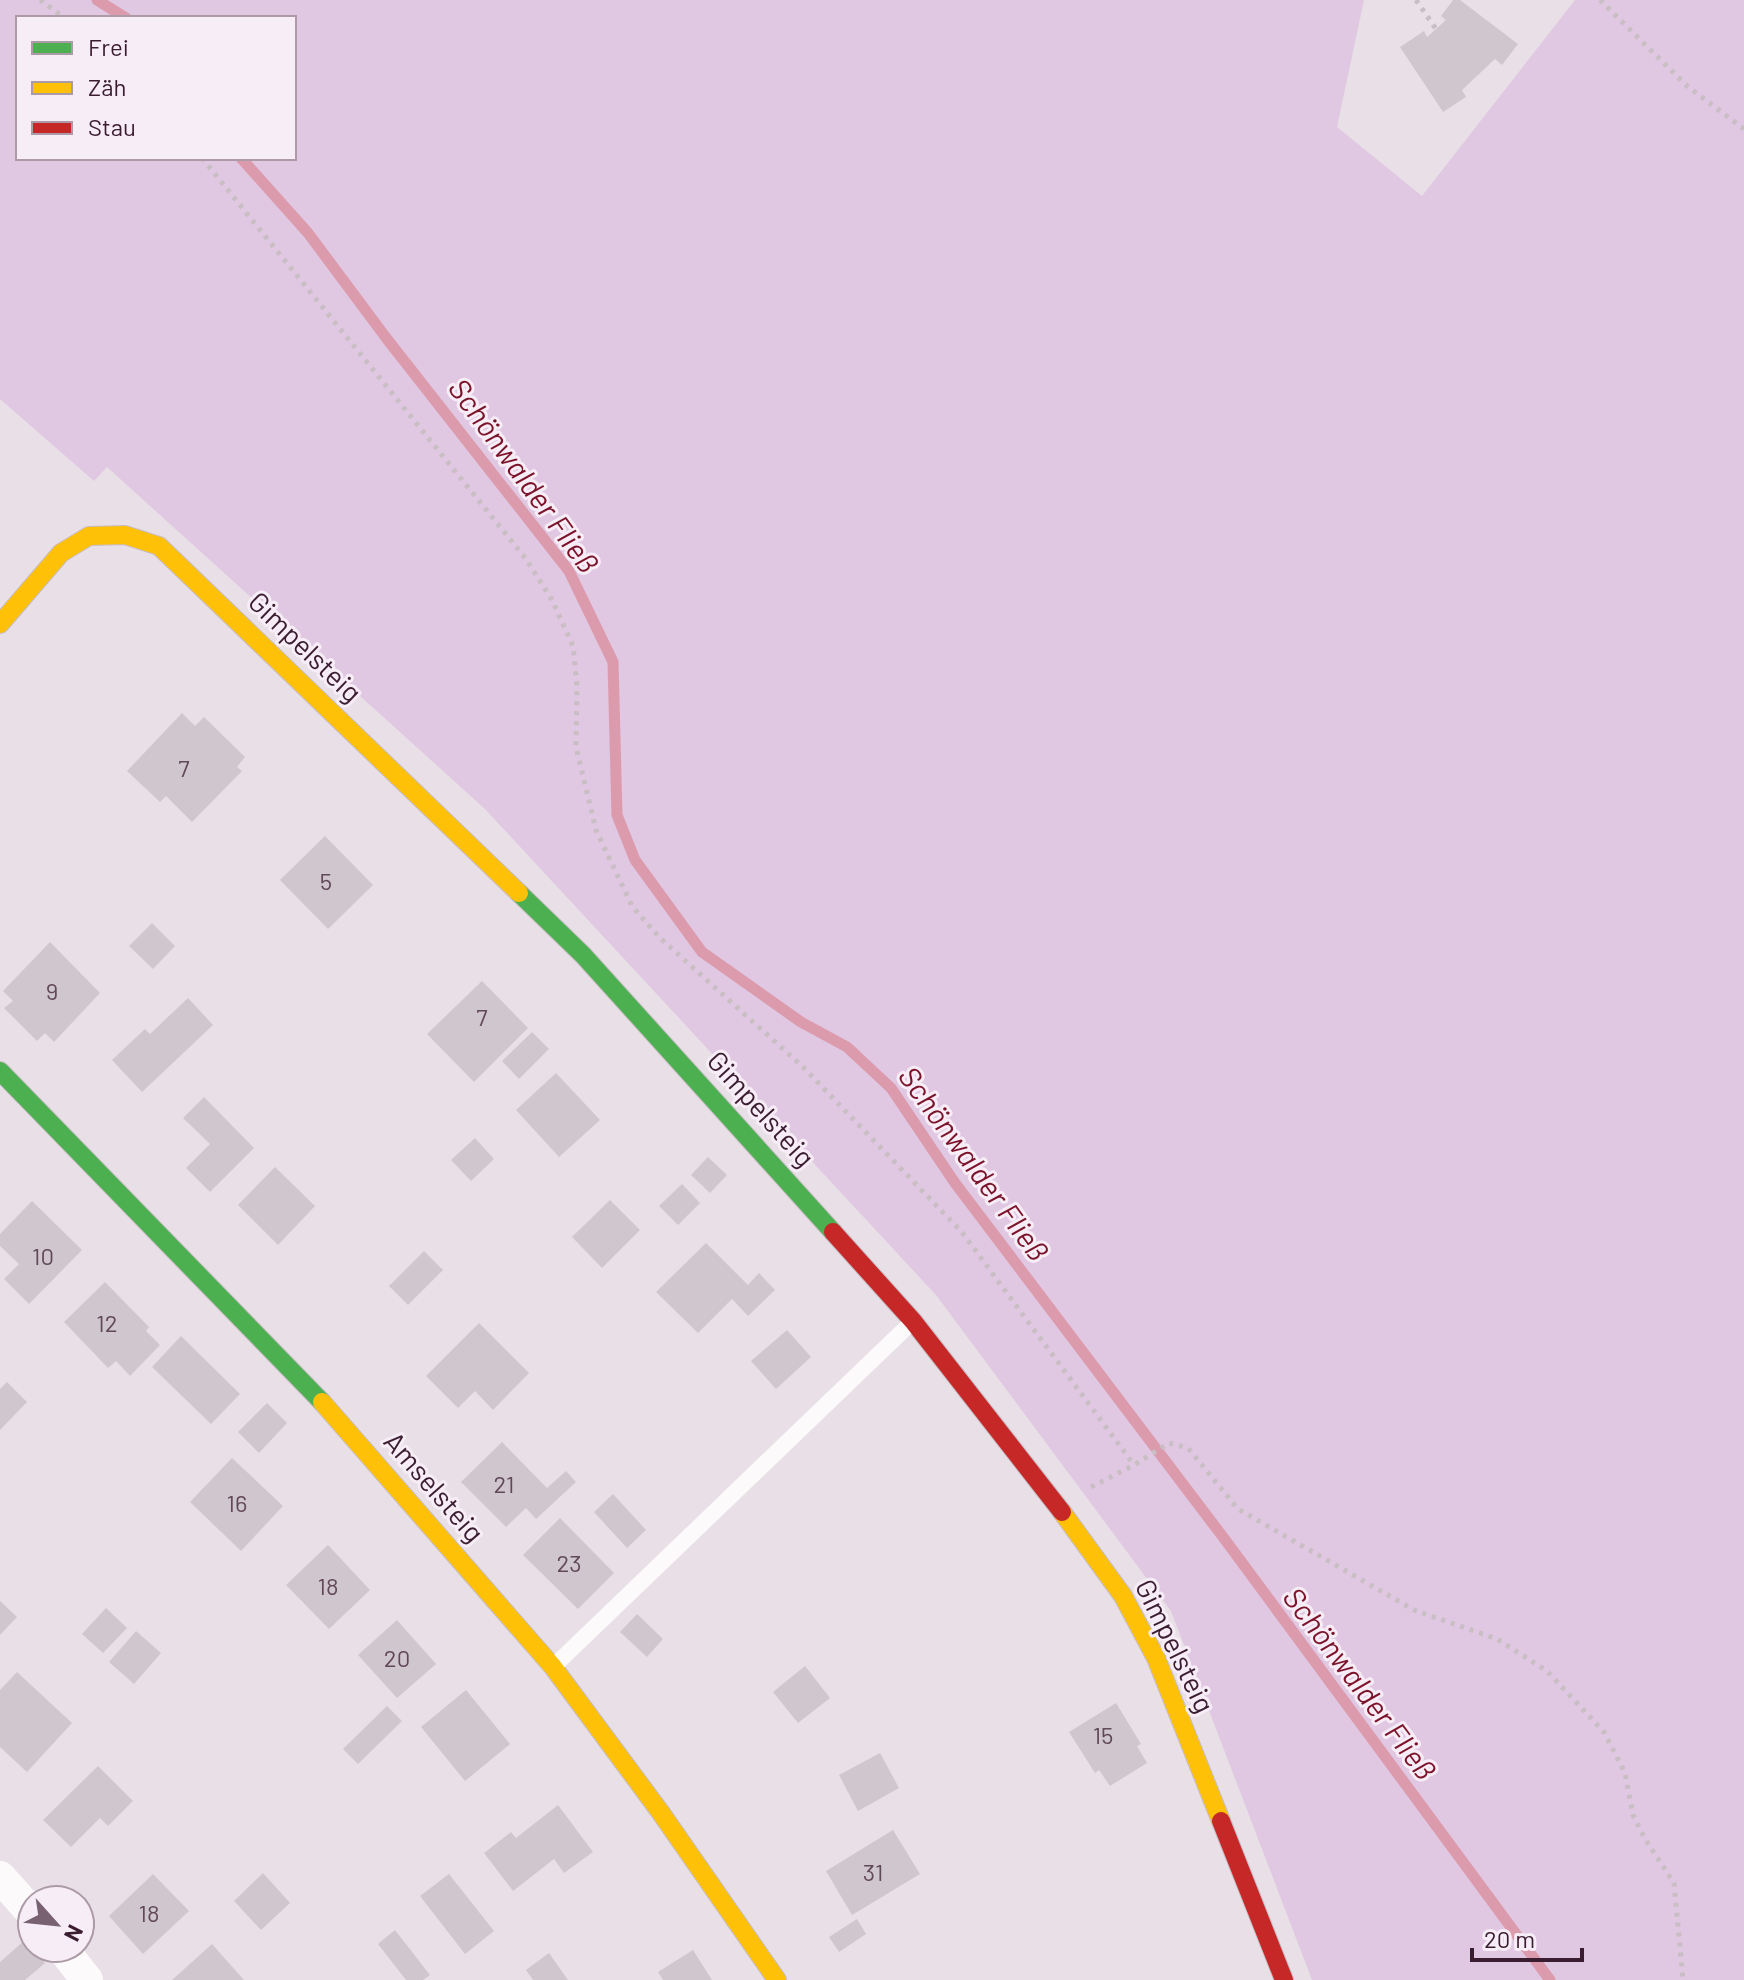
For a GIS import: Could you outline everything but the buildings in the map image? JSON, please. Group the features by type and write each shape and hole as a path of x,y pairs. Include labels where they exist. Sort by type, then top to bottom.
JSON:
{"street":[{"name":"Gimpelsteig","path":"0,624 61,553 89,536 125,535 159,546 583,955 913,1321 1056,1504 1123,1596 1156,1658 1284,1980"},
{"name":"Amselsteig","path":"0,1071 332,1412 553,1667 661,1813 777,1980"},
{"path":"0,1877 16,1895"},
{"path":"74,1964 87,1980"}],"lane":[{"path":"553,1667 913,1321"}],"path":[{"path":"40,0 62,16"},
{"path":"1416,0 1436,29"},
{"path":"1600,0 1687,86 1744,129"},
{"path":"204,160 526,559 552,600 573,646 577,686 576,747 596,830 632,906 659,937 803,1067 961,1231 1134,1465 1169,1443 1188,1448 1238,1509 1414,1610 1497,1639 1547,1671 1604,1732 1625,1773 1633,1815 1674,1883 1683,1980"}],"shaded area":[{"path":"0,0 1364,0 1337,127 1422,196 1575,0 1744,0 1744,1980 1312,1980 1171,1611 936,1295 485,809 107,467 94,481 0,399"}],"waterway":[{"name":"Schönwalder Fließ","path":"97,0 123,16"},
{"name":"Schönwalder Fließ","path":"243,160 308,233 569,571 613,662 617,815 635,860 702,952 801,1022 847,1047 891,1088 955,1183 1226,1541 1550,1980"}],"traffic: fast":[{"path":"519,893 583,955 833,1232"},
{"path":"0,1071 322,1402"}],"traffic: slow":[{"path":"0,624 61,553 89,536 125,535 159,546 519,893"},
{"path":"322,1402 553,1667 661,1813 777,1980"},
{"path":"1062,1512 1123,1596 1156,1658 1221,1821"}],"traffic: jam":[{"path":"833,1232 913,1321 1062,1512"},
{"path":"1221,1821 1284,1980"}]}
